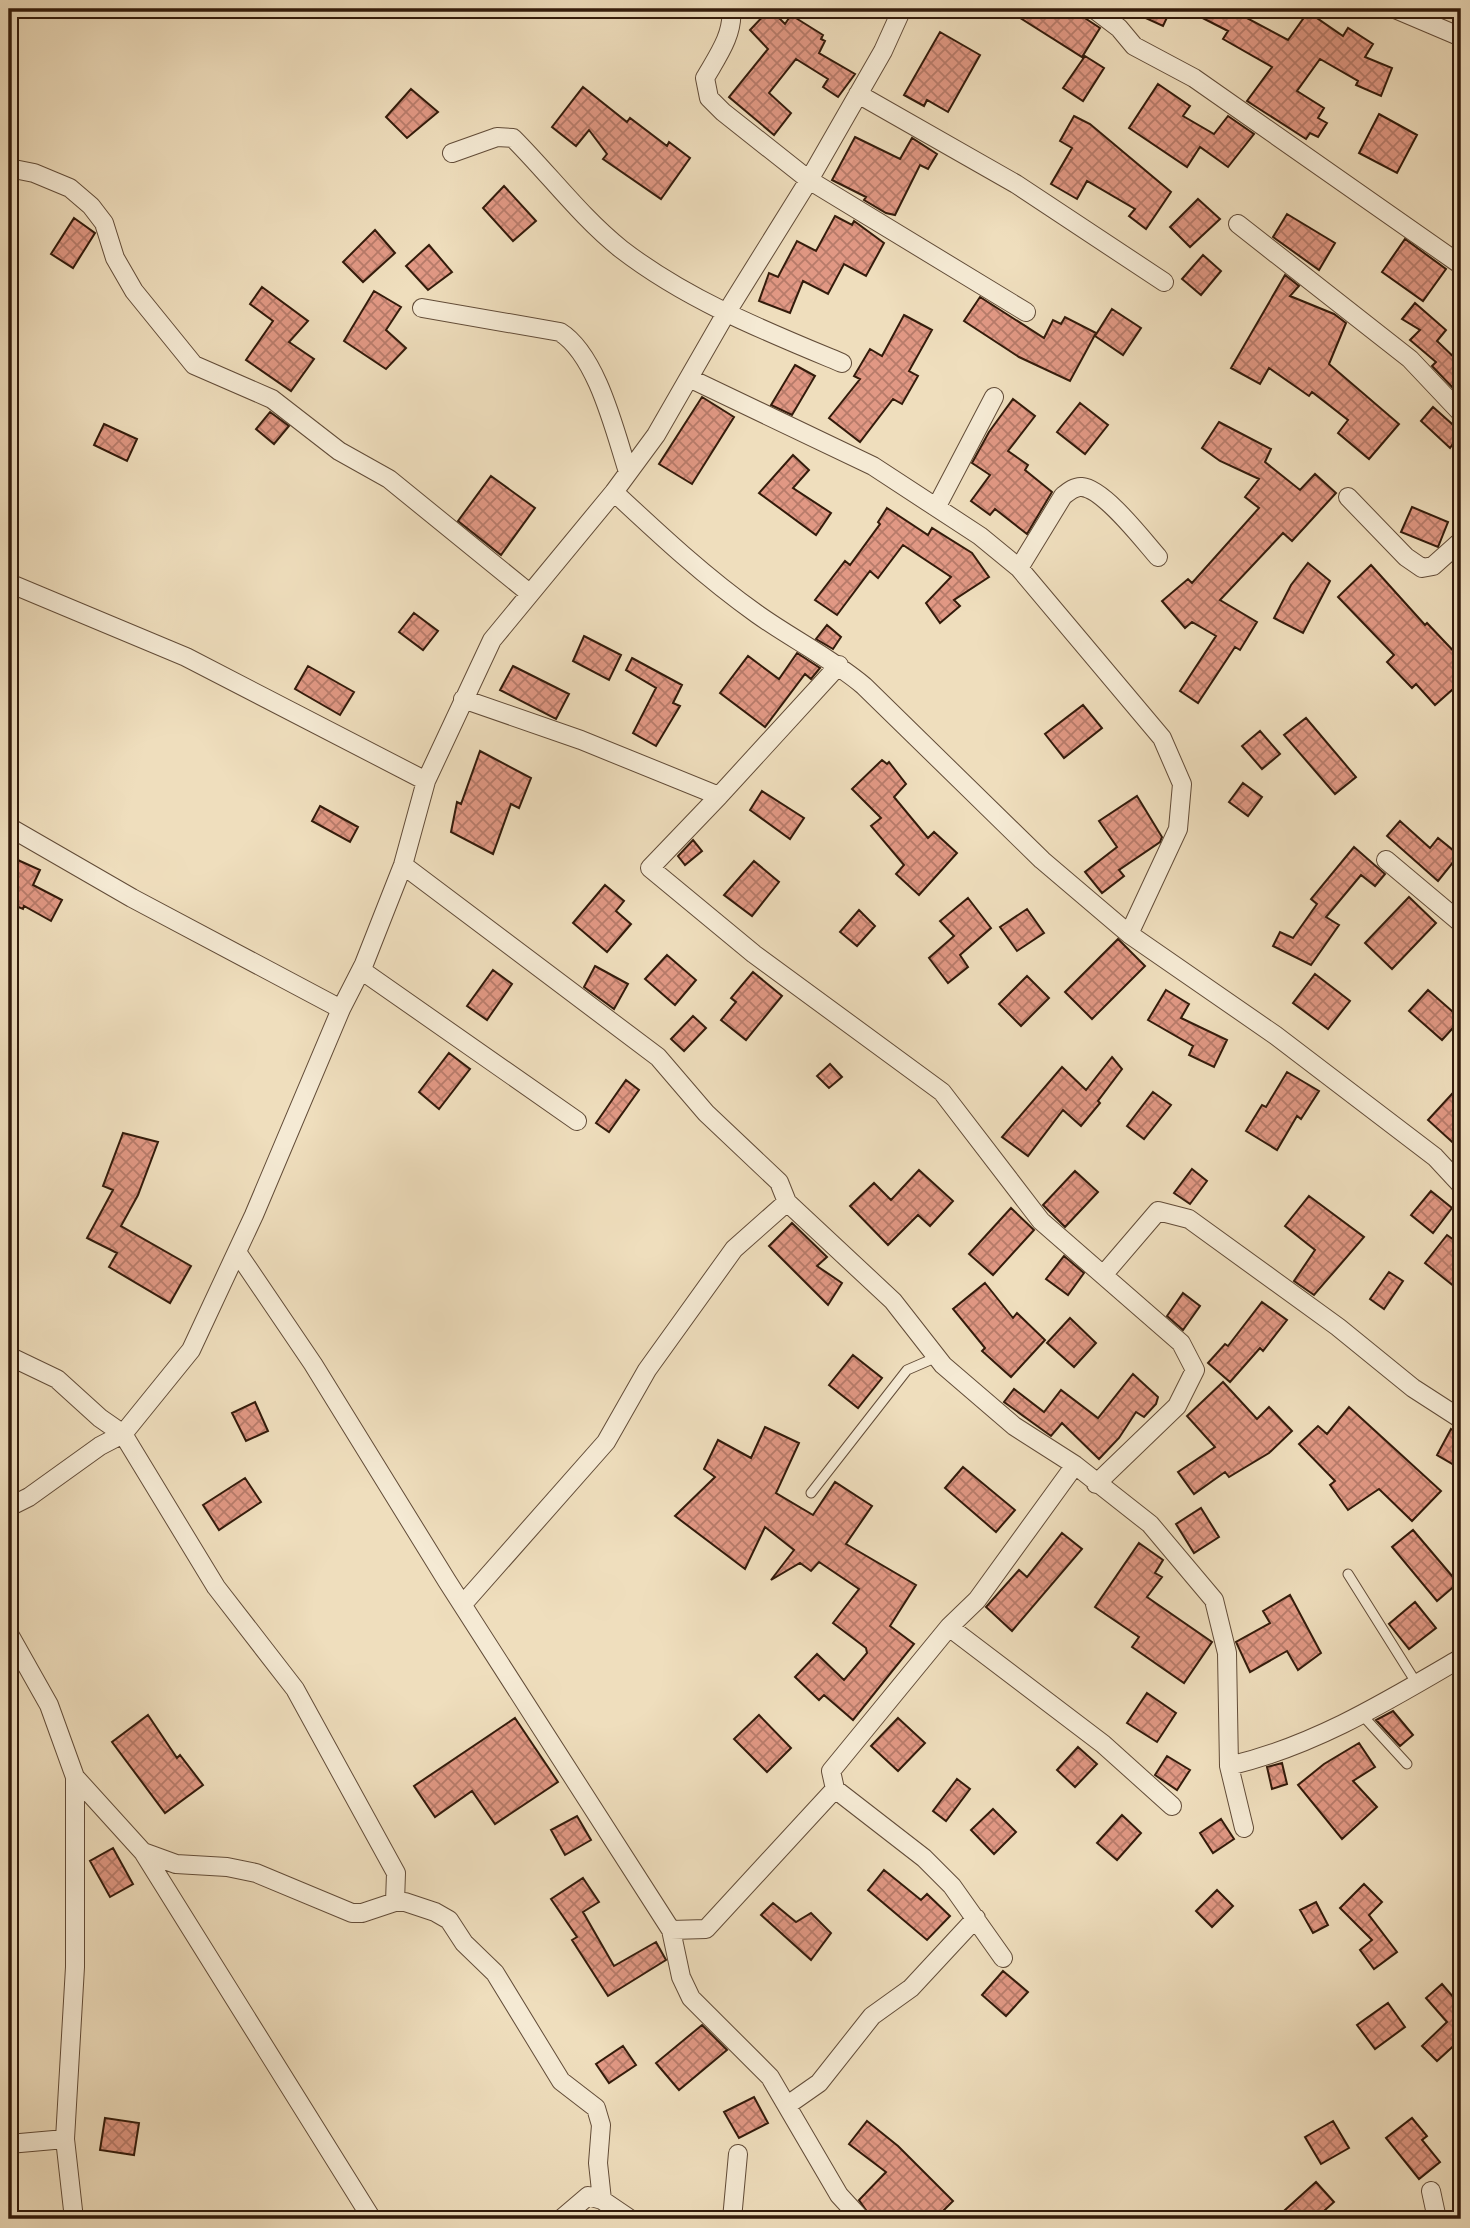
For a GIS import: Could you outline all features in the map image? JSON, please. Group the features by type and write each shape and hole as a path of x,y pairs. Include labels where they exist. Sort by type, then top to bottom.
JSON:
{"street":[{"path":"730,9 732,18 726,41 705,78 709,98 809,180 1026,312"},
{"path":"9,1507 29,1497 100,1446 123,1434 191,1350 237,1252 341,1009 361,970 403,864 426,781 492,640 528,592 614,492 656,435 725,314 809,180 902,9"},
{"path":"1094,9 1119,28 1134,46 1203,85 1461,265"},
{"path":"1395,9 1461,37"},
{"path":"858,94 1016,184 1164,282"},
{"path":"452,153 497,136 513,138 585,216 622,249 725,314 842,363"},
{"path":"9,168 34,173 70,188 91,206 104,223 115,258 134,291 194,365 271,399 339,451 389,479 528,592"},
{"path":"1238,224 1410,359 1461,414"},
{"path":"422,308 560,332 573,340 584,353 628,472"},
{"path":"689,378 873,466 937,506 1019,568 1162,738 1182,784 1178,829 1129,934"},
{"path":"937,506 994,397"},
{"path":"1019,568 1063,496 1083,486 1098,494 1158,557"},
{"path":"614,492 698,570 759,616 839,665 1042,860 1129,934 1286,1043 1435,1157 1461,1185"},
{"path":"1348,497 1406,557 1422,568 1433,566 1461,541"},
{"path":"9,583 186,657 426,781"},
{"path":"839,665 650,868 754,954 942,1092 1041,1221 1181,1343 1195,1370 1177,1406 1096,1484"},
{"path":"463,699 581,740 719,796"},
{"path":"9,827 132,898 341,1009"},
{"path":"1386,860 1461,923"},
{"path":"403,864 658,1057 706,1113 779,1182 787,1202 893,1301 937,1357 1014,1426 1075,1465 1150,1524 1214,1600 1227,1653 1229,1766 1244,1828"},
{"path":"361,970 577,1121"},
{"path":"463,1604 606,1442 647,1370 734,1249 787,1202"},
{"path":"1104,1274 1158,1211 1189,1219 1338,1327 1413,1388 1461,1419"},
{"path":"237,1252 313,1364 671,1930 681,1977 691,1998 770,2077 789,2104 839,2195 861,2219"},
{"path":"9,1356 57,1379 100,1418 123,1434 216,1587 295,1689 396,1873 395,1902"},
{"path":"1003,1958 976,1918 924,1858 835,1789 831,1771 949,1627 976,1600 1075,1465"},
{"path":"949,1627 1102,1744 1172,1806"},
{"path":"9,1634 49,1705 75,1777 75,1967 65,2139 74,2219"},
{"path":"1229,1766 1274,1755 1363,1716 1461,1658"},
{"path":"75,1777 143,1852 372,2219"},
{"path":"671,1930 706,1929 835,1789"},
{"path":"143,1852 176,1864 227,1867 256,1873 352,1913 362,1913 395,1902 435,1912 449,1920 464,1943 495,1973 561,2081 596,2108 601,2125 598,2163 602,2200"},
{"path":"789,2104 819,2083 872,2016 911,1988 976,1918"},
{"path":"9,2144 65,2139"},
{"path":"732,2219 737,2154"},
{"path":"1431,2191 1437,2219"},
{"path":"561,2219 588,2196 602,2200 630,2219"}],"lane":[{"path":"811,1493 907,1370 937,1357"},
{"path":"1348,1574 1417,1684"},
{"path":"1363,1716 1407,1764"}],"building":[{"path":"770,9 785,24 791,15 823,35 821,39 825,41 819,53 855,74 838,97 823,87 828,79 796,59 769,93 791,113 774,135 729,97 768,49 750,30"},
{"path":"1006,9 1071,9 1100,28 1082,57"},
{"path":"1126,9 1171,9 1163,26"},
{"path":"1185,9 1230,9 1288,40 1308,12 1343,36 1348,28 1373,44 1365,57 1392,68 1381,96 1356,85 1358,81 1320,59 1297,91 1324,108 1318,118 1327,123 1318,137 1310,133 1306,139 1247,101 1272,67 1223,39 1228,31"},
{"path":"940,32 980,55 948,112 927,100 924,106 904,95"},
{"path":"1085,56 1104,68 1083,101 1063,88"},
{"path":"1158,84 1190,106 1183,116 1214,134 1228,116 1254,134 1228,167 1200,147 1187,167 1129,128"},
{"path":"583,87 627,122 630,118 667,146 669,142 690,158 661,199 603,159 607,154 589,130 576,146 552,127"},
{"path":"411,89 438,112 407,138 386,117"},
{"path":"1379,114 1417,135 1397,173 1359,153"},
{"path":"1074,116 1090,124 1171,192 1146,229 1129,216 1135,209 1087,181 1077,199 1051,184 1072,148 1060,141"},
{"path":"855,137 900,159 912,138 937,154 928,169 920,165 895,215 886,213 864,200 866,197 832,180"},
{"path":"504,186 536,221 513,241 483,208"},
{"path":"1198,199 1220,219 1190,247 1170,227"},
{"path":"1287,214 1335,243 1319,270 1273,237"},
{"path":"835,216 852,225 854,221 884,243 866,276 844,264 828,294 803,281 790,313 759,301 769,273 778,277 797,241 816,251"},
{"path":"74,218 95,233 73,268 51,254"},
{"path":"375,230 395,253 363,282 343,262"},
{"path":"1405,239 1446,269 1423,301 1382,272"},
{"path":"429,245 452,272 428,290 406,266"},
{"path":"1203,255 1221,271 1201,295 1182,279"},
{"path":"1285,275 1299,286 1290,296 1334,314 1346,323 1329,364 1399,424 1369,459 1338,433 1348,420 1312,392 1309,396 1269,368 1260,384 1231,368"},
{"path":"262,287 308,321 289,342 314,359 291,391 246,360 273,321 250,304"},
{"path":"374,291 401,307 386,330 406,348 386,369 344,341"},
{"path":"980,297 1044,338 1053,320 1061,324 1065,317 1096,333 1070,381 1019,357 964,321"},
{"path":"1415,303 1446,330 1437,341 1461,364 1461,382 1454,389 1432,366 1436,362 1410,340 1420,330 1402,319"},
{"path":"1112,309 1141,328 1123,355 1095,336"},
{"path":"904,315 932,330 909,371 918,376 902,404 893,399 860,442 829,418 860,379 854,376 870,349 882,356"},
{"path":"795,365 815,376 792,415 771,405"},
{"path":"702,397 734,417 692,484 659,464"},
{"path":"1013,399 1035,416 1008,451 1028,465 1025,470 1052,492 1027,534 995,509 990,515 971,501 990,475 972,463 989,432"},
{"path":"1080,403 1108,425 1085,454 1057,432"},
{"path":"1433,407 1461,432 1450,448 1421,421"},
{"path":"270,412 289,426 274,444 256,429"},
{"path":"1219,422 1271,449 1265,462 1300,490 1315,474 1336,493 1292,541 1283,533 1220,600 1257,622 1240,650 1235,647 1198,703 1180,691 1216,636 1192,622 1185,628 1162,601 1188,579 1192,583 1259,508 1245,497 1259,479 1220,461 1202,448"},
{"path":"104,424 137,439 127,461 94,445"},
{"path":"793,455 809,470 793,488 831,513 816,535 759,493"},
{"path":"491,476 535,508 501,555 458,521"},
{"path":"1412,507 1448,522 1438,547 1401,532"},
{"path":"887,508 928,535 932,528 972,553 989,577 954,600 960,606 940,623 926,603 951,577 903,545 878,578 870,571 837,615 815,600 845,561 850,565 880,524 878,522"},
{"path":"1308,563 1330,581 1303,633 1274,618 1291,585"},
{"path":"1371,565 1425,625 1427,623 1461,659 1461,682 1435,705 1416,684 1412,688 1387,662 1394,655 1338,597"},
{"path":"414,613 438,631 423,650 399,632"},
{"path":"827,625 841,637 833,649 816,639"},
{"path":"584,636 621,655 609,680 573,661"},
{"path":"797,653 820,668 811,679 805,674 765,727 720,693 748,656 779,679"},
{"path":"632,658 682,685 673,703 680,706 656,746 633,733 656,688 626,670"},
{"path":"308,666 354,692 340,715 295,689"},
{"path":"513,666 569,694 556,719 500,690"},
{"path":"1083,705 1102,728 1064,758 1045,734"},
{"path":"1306,718 1356,777 1335,794 1284,735"},
{"path":"1260,731 1280,754 1262,769 1242,746"},
{"path":"480,751 531,778 519,808 511,804 493,854 451,832 457,802 461,804"},
{"path":"882,760 887,764 889,762 906,784 894,797 928,838 934,832 957,853 919,895 896,874 904,865 871,826 881,818 852,789"},
{"path":"1243,783 1262,797 1248,816 1229,802"},
{"path":"762,791 804,818 790,839 750,810"},
{"path":"1137,796 1162,837 1160,842 1119,870 1124,876 1102,893 1085,872 1117,847 1099,821"},
{"path":"320,806 358,827 350,842 312,821"},
{"path":"1400,821 1430,848 1438,838 1459,855 1438,881 1387,836"},
{"path":"693,840 702,851 685,865 678,856"},
{"path":"1354,847 1385,874 1375,886 1361,875 1326,917 1339,925 1311,965 1273,946 1280,932 1293,938 1317,904 1311,899"},
{"path":"9,856 40,870 33,885 62,900 51,921 24,906 23,909 9,903"},
{"path":"754,861 779,882 752,916 724,895"},
{"path":"605,885 624,901 616,911 631,924 607,952 573,923"},
{"path":"1409,897 1436,923 1392,969 1365,943"},
{"path":"968,898 991,928 960,955 968,967 948,983 929,958 954,936 940,921"},
{"path":"1027,909 1044,933 1017,951 1000,927"},
{"path":"859,910 875,926 857,946 840,932"},
{"path":"1118,939 1145,966 1092,1019 1065,992"},
{"path":"667,955 696,980 675,1005 645,979"},
{"path":"595,966 628,984 614,1009 584,987"},
{"path":"493,970 512,984 487,1020 467,1006"},
{"path":"753,972 782,996 746,1040 721,1020 736,1002 731,998"},
{"path":"1315,974 1350,1001 1328,1029 1293,1003"},
{"path":"1027,976 1049,998 1021,1026 999,1004"},
{"path":"1166,990 1189,1004 1181,1018 1227,1040 1214,1067 1189,1055 1193,1046 1148,1020"},
{"path":"1428,990 1461,1019 1442,1040 1409,1011"},
{"path":"693,1016 706,1028 684,1051 671,1039"},
{"path":"449,1053 470,1069 439,1109 419,1092"},
{"path":"1112,1057 1122,1069 1081,1126 1063,1110 1028,1156 1002,1137 1062,1067 1086,1090"},
{"path":"830,1064 842,1077 829,1088 817,1076"},
{"path":"1287,1072 1319,1091 1301,1119 1297,1116 1277,1150 1246,1131 1262,1105 1266,1107"},
{"path":"626,1080 639,1090 609,1132 596,1123"},
{"path":"1461,1084 1461,1150 1428,1120"},
{"path":"1153,1092 1171,1105 1144,1139 1127,1126"},
{"path":"123,1133 158,1142 138,1195 121,1226 191,1266 170,1303 109,1267 117,1253 87,1238 113,1190 103,1186"},
{"path":"1192,1169 1207,1181 1190,1204 1174,1193"},
{"path":"919,1170 953,1201 930,1226 918,1215 888,1245 850,1206 874,1183 891,1200"},
{"path":"1075,1171 1098,1192 1065,1227 1043,1205"},
{"path":"1431,1191 1452,1208 1433,1233 1411,1215"},
{"path":"1309,1196 1364,1237 1314,1295 1294,1281 1315,1250 1285,1226"},
{"path":"1011,1208 1034,1230 993,1275 969,1254"},
{"path":"792,1223 827,1257 817,1266 842,1283 828,1305 769,1246"},
{"path":"1447,1235 1461,1245 1461,1292 1425,1263"},
{"path":"1064,1256 1084,1273 1068,1295 1046,1279"},
{"path":"1389,1272 1403,1281 1384,1309 1370,1299"},
{"path":"985,1283 1013,1318 1017,1313 1045,1340 1011,1377 982,1351 985,1348 953,1309"},
{"path":"1183,1293 1200,1306 1183,1330 1167,1316"},
{"path":"1262,1302 1287,1320 1263,1351 1260,1348 1230,1382 1208,1363 1225,1344 1228,1346"},
{"path":"1070,1318 1096,1343 1074,1367 1047,1343"},
{"path":"853,1355 882,1378 858,1408 829,1385"},
{"path":"1133,1374 1158,1397 1156,1404 1144,1417 1136,1412 1119,1438 1099,1459 1062,1423 1051,1436 1004,1402 1014,1389 1044,1412 1061,1390 1098,1418"},
{"path":"1223,1382 1257,1419 1269,1407 1292,1431 1269,1453 1229,1477 1225,1472 1194,1494 1178,1472 1215,1447 1187,1416"},
{"path":"255,1402 268,1431 246,1441 232,1413"},
{"path":"1349,1407 1441,1491 1412,1521 1379,1489 1348,1510 1330,1485 1335,1481 1299,1444 1318,1426 1327,1434"},
{"path":"765,1427 799,1443 776,1493 813,1515 835,1482 872,1506 846,1544 916,1585 890,1626 914,1644 853,1720 824,1695 819,1700 795,1677 817,1654 844,1680 867,1653 866,1648 833,1623 859,1589 819,1562 811,1571 800,1563 771,1580 794,1550 765,1527 745,1569 675,1516 715,1477 704,1469 718,1440 751,1458"},
{"path":"1451,1429 1461,1435 1461,1469 1437,1455"},
{"path":"963,1467 1015,1510 996,1532 945,1488"},
{"path":"245,1478 261,1502 219,1530 203,1505"},
{"path":"1201,1508 1219,1537 1194,1553 1176,1524"},
{"path":"1413,1530 1458,1583 1437,1601 1392,1547"},
{"path":"1062,1533 1082,1549 1012,1631 986,1607 1019,1570 1027,1577"},
{"path":"1139,1543 1163,1560 1155,1573 1162,1577 1147,1597 1212,1642 1184,1683 1132,1647 1139,1637 1095,1607"},
{"path":"1290,1595 1321,1653 1298,1670 1287,1651 1250,1672 1236,1642 1270,1623 1263,1611"},
{"path":"1415,1602 1436,1628 1409,1649 1389,1624"},
{"path":"1147,1693 1176,1713 1157,1742 1127,1723"},
{"path":"1393,1711 1413,1735 1400,1746 1376,1720"},
{"path":"148,1715 177,1758 180,1755 203,1785 165,1813 112,1742"},
{"path":"759,1715 791,1748 767,1772 734,1739"},
{"path":"515,1718 558,1782 495,1824 472,1791 435,1817 414,1786"},
{"path":"898,1718 925,1743 898,1771 871,1746"},
{"path":"1359,1743 1375,1767 1353,1781 1377,1807 1342,1839 1298,1785 1324,1764"},
{"path":"1078,1747 1097,1764 1075,1787 1057,1770"},
{"path":"1167,1756 1190,1770 1177,1790 1155,1775"},
{"path":"1282,1763 1287,1784 1272,1789 1267,1767"},
{"path":"957,1779 970,1789 946,1821 933,1811"},
{"path":"993,1809 1016,1832 994,1854 971,1830"},
{"path":"1122,1815 1141,1833 1117,1860 1097,1843"},
{"path":"577,1816 591,1840 565,1855 551,1830"},
{"path":"1221,1819 1234,1839 1213,1853 1200,1833"},
{"path":"113,1848 133,1884 110,1897 90,1861"},
{"path":"884,1870 921,1900 927,1894 950,1916 927,1940 868,1890"},
{"path":"583,1878 599,1902 583,1912 614,1966 656,1942 666,1960 608,1996 572,1940 577,1937 551,1899"},
{"path":"1364,1884 1382,1902 1369,1915 1397,1952 1374,1969 1360,1950 1372,1940 1340,1908"},
{"path":"1217,1890 1233,1906 1212,1927 1196,1911"},
{"path":"1316,1902 1328,1925 1313,1933 1300,1910"},
{"path":"773,1903 796,1922 811,1913 831,1933 811,1960 761,1915"},
{"path":"1003,1971 1028,1992 1006,2016 982,1995"},
{"path":"1442,1984 1461,2006 1461,2039 1437,2061 1422,2046 1447,2022 1426,1998"},
{"path":"1388,2003 1405,2027 1375,2049 1357,2025"},
{"path":"702,2025 727,2050 679,2090 656,2063"},
{"path":"623,2046 636,2065 609,2083 596,2064"},
{"path":"754,2097 768,2123 739,2138 724,2112"},
{"path":"105,2118 139,2123 134,2155 100,2150"},
{"path":"1412,2118 1427,2136 1422,2140 1440,2162 1419,2179 1386,2138"},
{"path":"867,2121 898,2146 953,2201 935,2219 872,2219 859,2200 886,2172 849,2144"},
{"path":"1333,2121 1349,2148 1321,2164 1305,2137"},
{"path":"1316,2182 1334,2202 1315,2219 1275,2219"}]}
